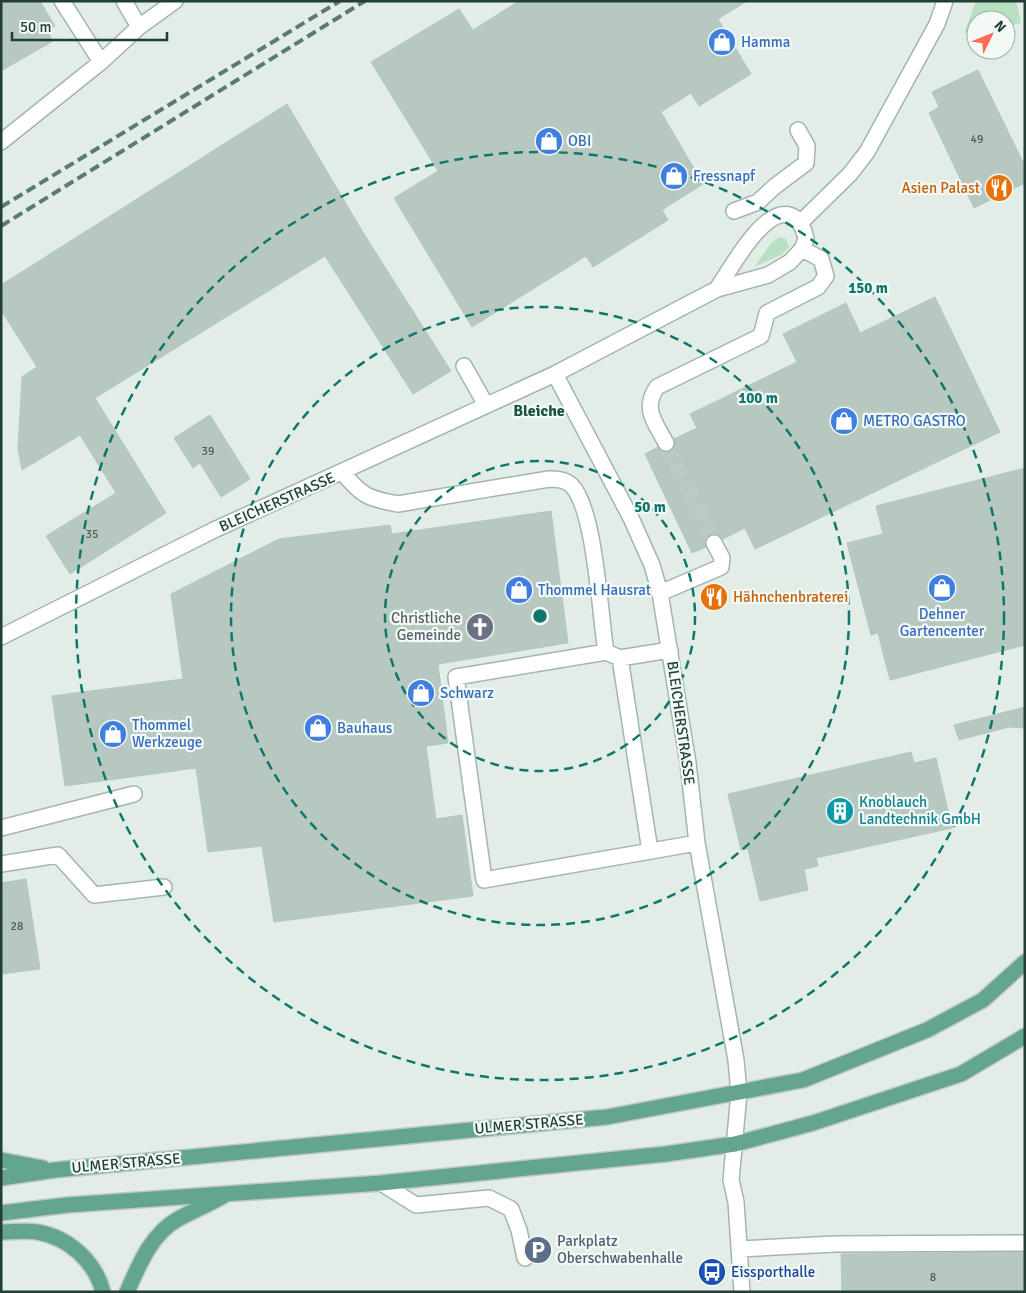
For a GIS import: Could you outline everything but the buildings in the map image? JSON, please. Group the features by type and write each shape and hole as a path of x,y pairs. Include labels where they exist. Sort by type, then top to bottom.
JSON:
{"main road":[{"name":"ULMER STRASSE","path":"1,1178 54,1170 607,1116 803,1080 927,1030 982,1000 1025,962"},
{"path":"1,1213 68,1205 381,1183 666,1154 734,1144 813,1123 961,1074 1025,1036"},
{"path":"1,1160 54,1170"},
{"path":"127,1292 144,1256 159,1234 177,1220 195,1212 225,1194"},
{"path":"1,1232 37,1232 63,1240 87,1259 104,1292"}],"street":[{"path":"62,1 101,62"},
{"path":"124,1 139,27"},
{"path":"1,142 101,62 139,27 175,1"},
{"path":"800,223 850,174 867,152 937,24 945,1"},
{"path":"734,211 758,202 774,187 806,163 807,146 798,130"},
{"path":"666,444 648,408 651,396 657,387 761,336 767,313 818,287 826,276 821,260 802,249 806,239 800,223 792,216 782,214 770,219 758,202"},
{"name":"BLEICHERSTRASSE","path":"717,289 754,234 770,219"},
{"name":"BLEICHERSTRASSE","path":"1,637 214,530 343,473 555,374 717,289 768,275 790,262 802,249"},
{"path":"464,366 486,405"},
{"name":"BLEICHERSTRASSE","path":"555,374 631,518 652,565 660,593 698,843 735,1051 739,1093 731,1180 736,1202 742,1292"},
{"path":"343,473 356,489 374,500 398,504 549,479 559,479 570,484 584,505 650,851"},
{"path":"660,593 721,567 722,558 714,543"},
{"path":"670,650 613,655 456,678 484,880 698,843"},
{"path":"1,828 134,794"},
{"path":"1,864 58,855 94,895 164,886"},
{"path":"381,1183 416,1205 489,1198 511,1209 519,1230 525,1258"},
{"path":"740,1249 835,1244 1025,1243"}],"green space":[{"path":"976,1 1016,1 1021,23 1016,24 1016,10 973,10"},
{"path":"780,237 786,239 789,247 781,255 754,267 772,242"}],"tunnel":[{"path":"666,443 714,543"}],"railway":[{"path":"1,207 340,1"},
{"path":"1,226 365,1"}],"place":[{"name":"Hamma","path":"722,42"},
{"name":"OBI","path":"549,141"},
{"name":"Fressnapf","path":"674,176"},
{"name":"Asien Palast","path":"999,188"},
{"name":"METRO GASTRO","path":"844,421"},
{"name":"Dehner Gartencenter","path":"942,588"},
{"name":"Thommel Hausrat","path":"519,590"},
{"name":"Hähnchenbraterei","path":"714,597"},
{"name":"Christliche Gemeinde","path":"480,627"},
{"name":"Schwarz","path":"421,693"},
{"name":"Bauhaus","path":"318,728"},
{"name":"Thommel Werkzeuge","path":"113,734"},
{"name":"Knoblauch Landtechnik GmbH","path":"840,811"},
{"name":"Parkplatz Oberschwabenhalle","path":"538,1250"},
{"name":"Eissporthalle","path":"712,1272"}],"district":[{"name":"Bleiche","path":"539,411"}]}
